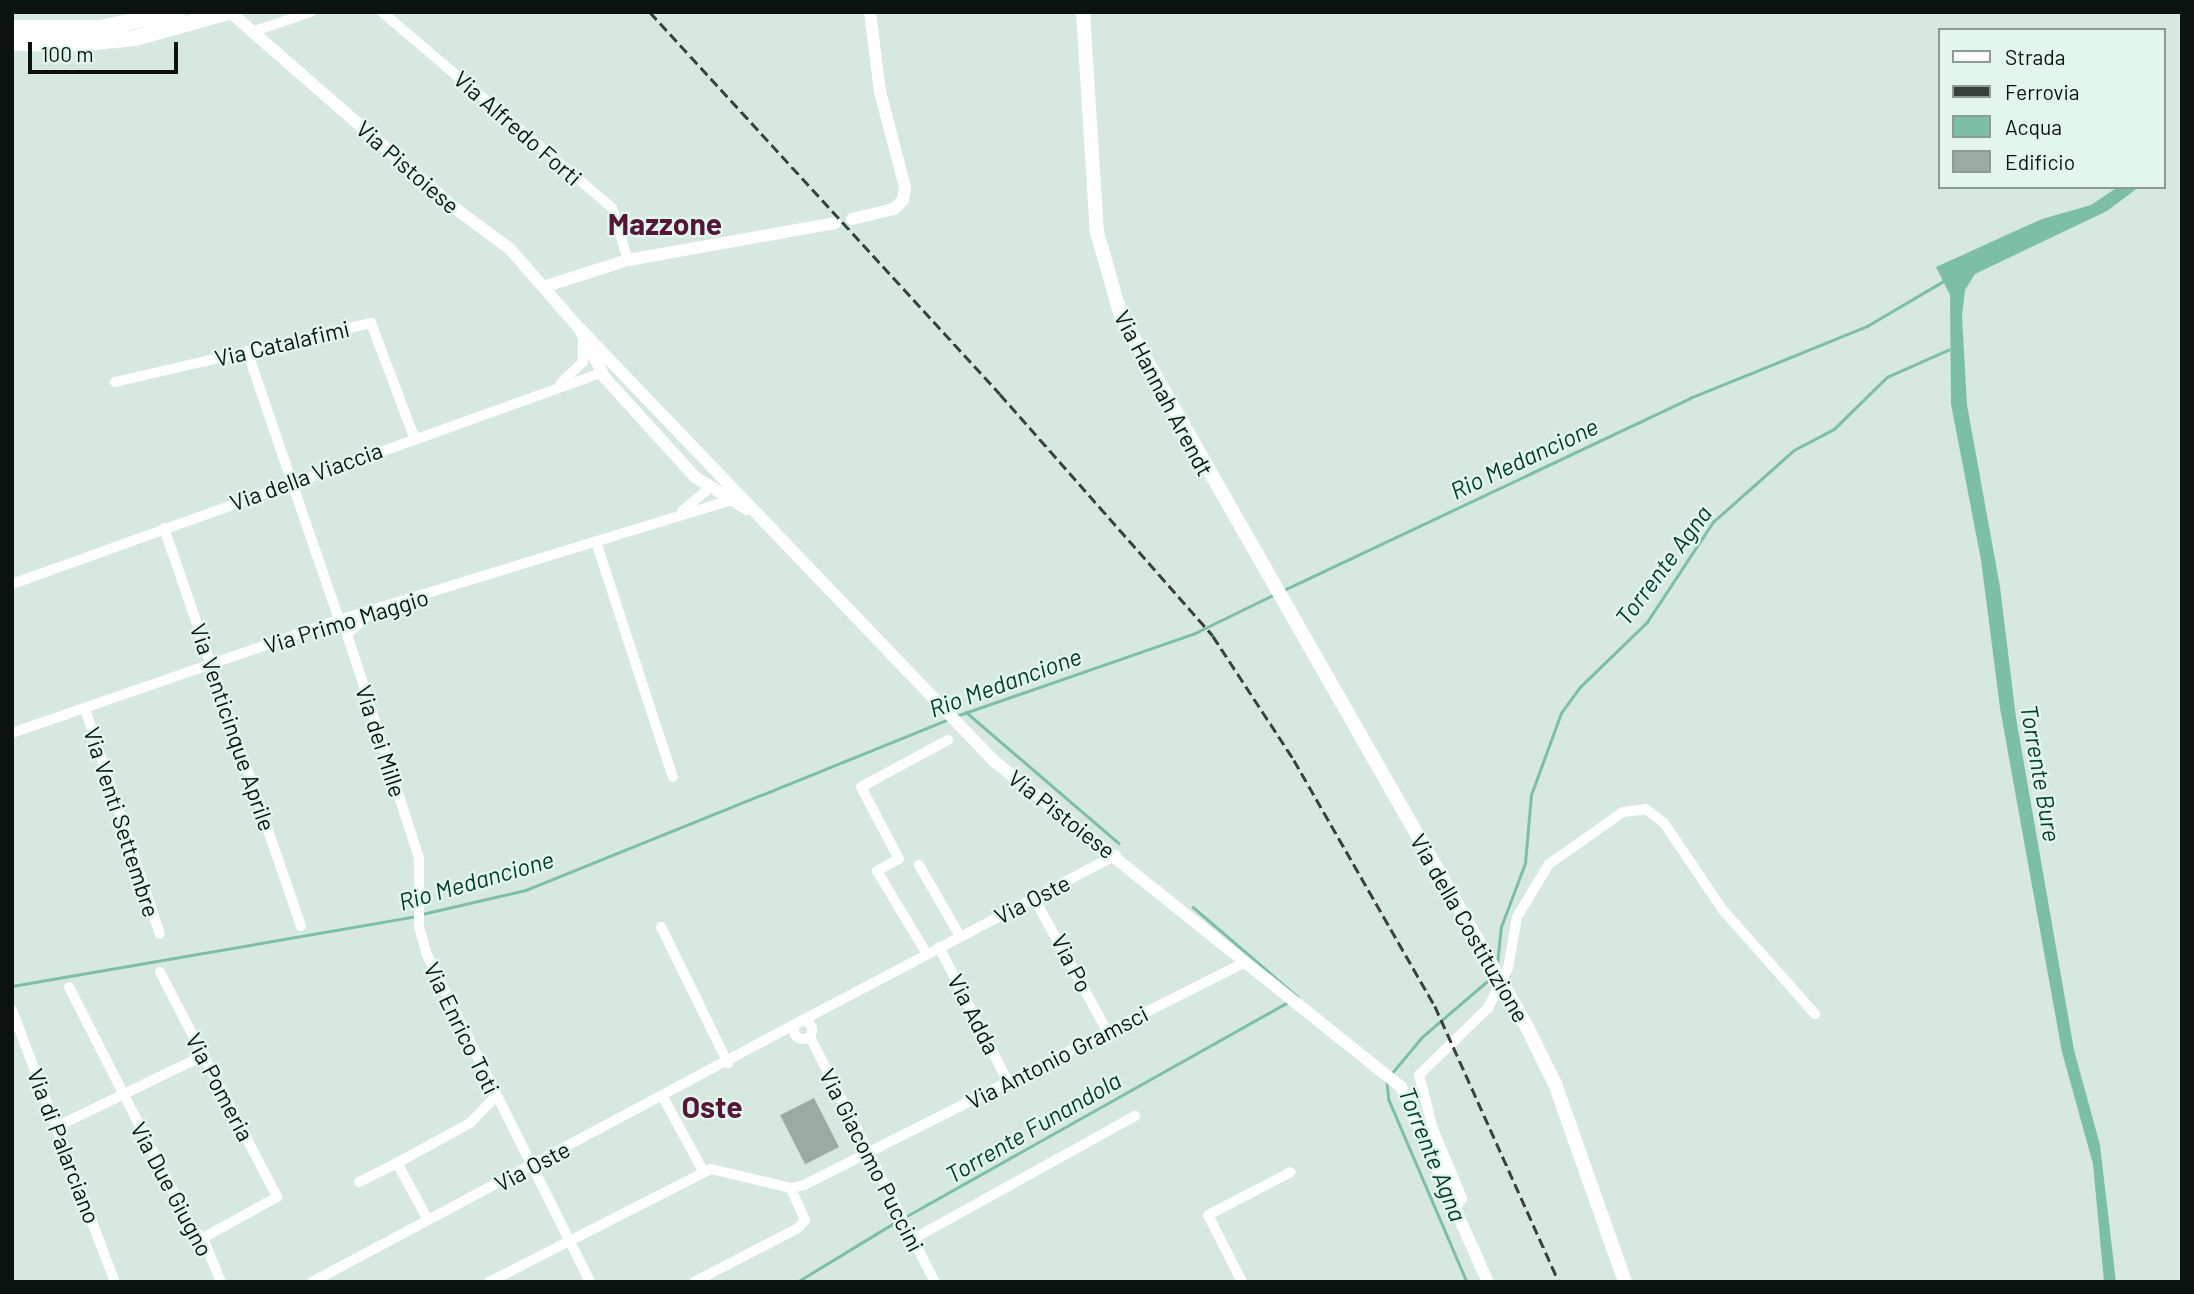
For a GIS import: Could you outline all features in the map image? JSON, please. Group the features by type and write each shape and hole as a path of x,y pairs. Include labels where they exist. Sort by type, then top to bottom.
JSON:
{"main road":[{"path":"12,28 100,27 177,12"},
{"path":"12,43 75,44 135,38 229,12"},
{"name":"Via Hannah Arendt","path":"1083,12 1097,232 1111,290 1154,382 1279,598"},
{"name":"Via della Costituzione","path":"1279,598 1506,990 1555,1084 1625,1282"}],"street":[{"name":"Via Pistoiese","path":"229,12 456,209 503,243 579,328 945,713 994,761 1116,855 1396,1083 1455,1210"},
{"path":"252,32 311,12"},
{"name":"Via Alfredo Forti","path":"382,12 612,208 628,260"},
{"path":"852,219 894,209 904,200 905,187 880,92 870,12"},
{"path":"543,287 628,260 835,223"},
{"name":"Via Catalafimi","path":"115,382 371,323 414,437"},
{"name":"Via Pistoiese","path":"579,328 601,373 706,483 756,514"},
{"path":"557,386 583,362 579,328"},
{"path":"247,351 339,620"},
{"path":"601,373 611,368 623,373"},
{"name":"Via della Viaccia","path":"12,584 293,480 557,386 601,373"},
{"path":"706,483 711,466"},
{"name":"Via Primo Maggio","path":"680,512 702,496 706,483"},
{"name":"Via Primo Maggio","path":"12,733 339,620 373,613 680,512 730,500"},
{"name":"Via Venticinque Aprile","path":"164,528 300,926"},
{"path":"596,541 673,777"},
{"name":"Via dei Mille","path":"373,613 347,634 419,858 420,882"},
{"name":"Via Venti Settembre","path":"85,709 160,934"},
{"path":"927,954 877,871 899,859 861,787 948,740"},
{"path":"1488,1282 1455,1210 1462,1198 1433,1129 1419,1075 1488,1008 1508,968 1517,917 1549,864 1623,812 1646,809 1664,823 1723,910 1815,1014"},
{"name":"Via Oste","path":"312,1282 1116,855"},
{"path":"919,865 960,936"},
{"name":"Via Enrico Toti","path":"420,882 419,926 426,955 590,1282"},
{"name":"Via Po","path":"1034,898 1107,1031"},
{"path":"661,927 728,1063"},
{"name":"Via Adda","path":"939,947 1008,1082"},
{"name":"Via Antonio Gramsci","path":"792,1188 869,1153 1245,961"},
{"name":"Via Pomeria","path":"160,972 277,1194 276,1202 203,1238"},
{"name":"Via Due Giugno","path":"69,987 193,1230 203,1238 221,1282"},
{"name":"Via di Palarciano","path":"12,1010 18,1040 62,1138 114,1282"},
{"path":"799,1022 804,1037"},
{"name":"Via Giacomo Puccini","path":"799,1022 811,1026 804,1037 869,1153 935,1282"},
{"name":"Via Oste","path":"751,1049 804,1037"},
{"path":"56,1127 204,1055"},
{"path":"359,1182 470,1123 495,1097"},
{"path":"663,1097 703,1171"},
{"path":"911,1236 1135,1116"},
{"path":"397,1163 428,1220"},
{"path":"489,1282 703,1171 720,1168 792,1188 805,1220 798,1228 694,1282"},
{"path":"1242,1282 1208,1215 1291,1172"}],"water":[{"path":"2115,189 2136,189 2107,211 1975,274 1965,290 1962,316 1967,405 2000,587 2016,718 2074,1050 2100,1145 2116,1282 2104,1282 2093,1164 2062,1052 2000,708 1981,560 1951,404 1950,295 1936,267 2042,219 2091,205"}],"building":[{"path":"814,1098 839,1147 805,1164 780,1115"}],"waterway":[{"name":"Rio Medancione","path":"1282,591 1690,398 1867,326 1947,279"},
{"name":"Torrente Agna","path":"1497,964 1501,927 1525,863 1531,795 1561,713 1580,687 1647,622 1713,522 1794,450 1834,429 1887,377 1948,350"},
{"name":"Rio Medancione","path":"956,716 1193,634 1273,595"},
{"path":"966,712 1119,843"},
{"name":"Rio Medancione","path":"422,914 526,890 947,720"},
{"name":"Torrente Funandola","path":"1193,907 1298,997"},
{"name":"Rio Medancione","path":"12,986 416,916"},
{"name":"Torrente Agna","path":"1392,1073 1422,1037 1492,977"},
{"name":"Torrente Funandola","path":"905,1217 1287,1003"},
{"name":"Torrente Agna","path":"1387,1082 1389,1100 1467,1282"},
{"name":"Torrente Funandola","path":"797,1282 899,1220"}],"railway":[{"path":"650,12 1000,394 1213,636 1294,760 1435,1006 1559,1282"}],"district":[{"name":"Mazzone","path":"665,223"},
{"name":"Oste","path":"712,1106"}],"water label":[{"name":"Torrente Bure","path":"2041,773"}]}
